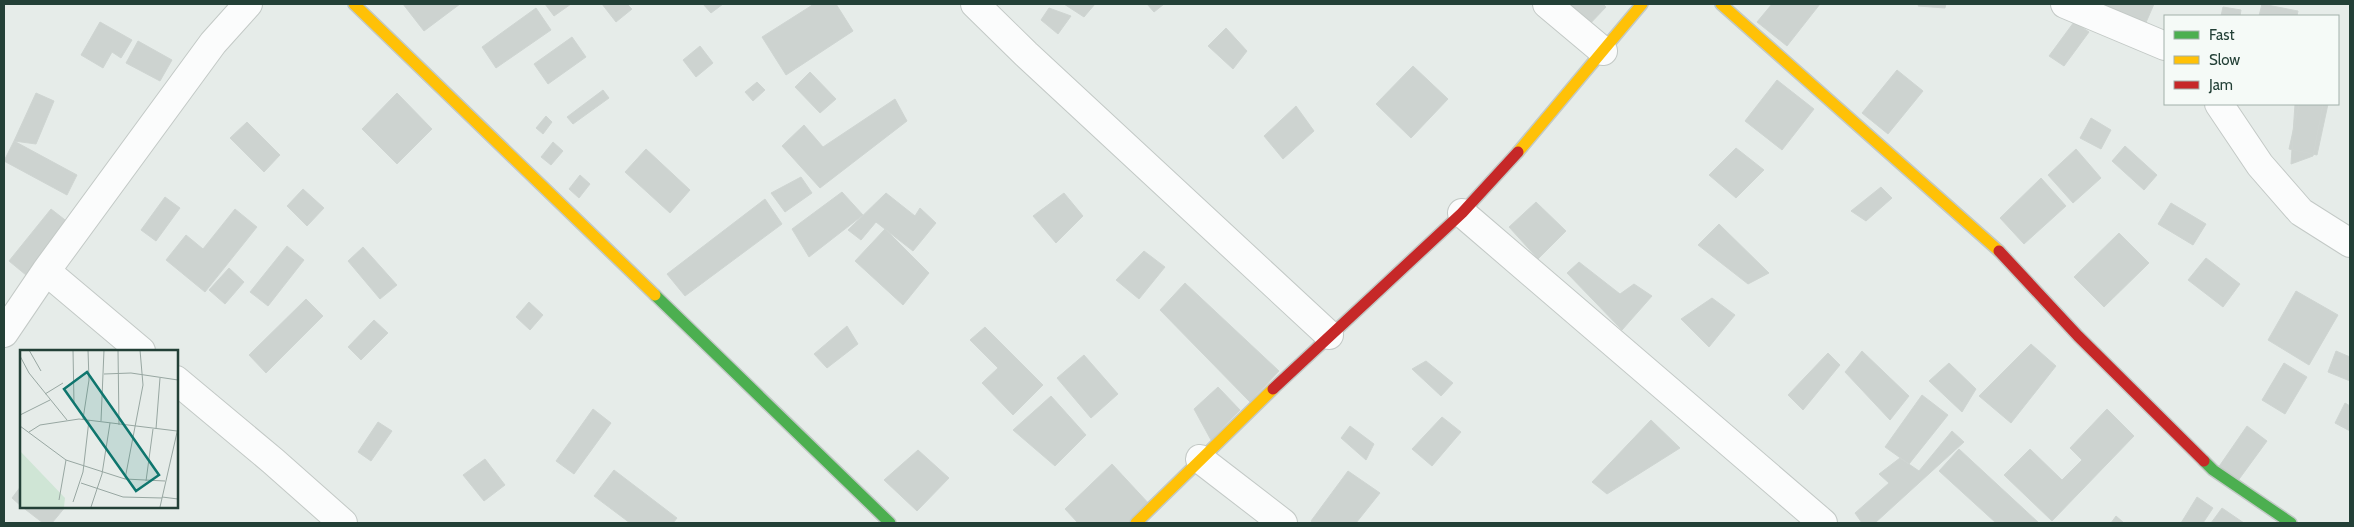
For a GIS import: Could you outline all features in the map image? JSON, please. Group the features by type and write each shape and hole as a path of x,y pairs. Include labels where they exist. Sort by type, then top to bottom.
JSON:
{"street":[{"path":"4,333 46,271 213,43 248,4"},
{"path":"354,4 890,523"},
{"path":"975,4 1026,54 1329,335"},
{"path":"1547,4 1603,51"},
{"path":"1136,523 1329,335 1462,213 1522,148 1642,4"},
{"path":"1720,4 1981,234 2024,275 2078,336 2213,470 2291,523"},
{"path":"2066,4 2164,46"},
{"path":"2220,105 2260,165 2301,212 2350,243"},
{"path":"1462,213 1823,523"},
{"path":"46,271 140,350"},
{"path":"178,382 274,461 343,523"},
{"path":"1200,459 1283,523"}],"building":[{"path":"403,4 460,4 424,31"},
{"path":"545,4 571,4 554,16"},
{"path":"602,4 627,4 632,9 616,22"},
{"path":"703,4 723,4 711,13"},
{"path":"814,4 836,4 853,31 786,75 762,37"},
{"path":"1064,4 1095,4 1084,17"},
{"path":"1147,4 1164,4 1154,12"},
{"path":"1556,4 1603,4 1606,7 1584,30"},
{"path":"1772,4 1820,4 1787,46 1757,22"},
{"path":"1919,4 1946,4 1945,8 1918,6"},
{"path":"2085,4 2154,4 2144,27"},
{"path":"2262,4 2298,11 2297,15 2259,15"},
{"path":"2223,7 2241,10 2240,15 2221,15"},
{"path":"536,8 551,30 496,68 482,47"},
{"path":"1049,8 1071,16 1058,34 1041,20"},
{"path":"100,22 132,40 121,58 112,52 103,68 81,55"},
{"path":"2074,22 2089,32 2064,66 2049,56"},
{"path":"1226,28 1247,51 1233,69 1208,46"},
{"path":"572,37 586,57 548,84 534,64"},
{"path":"138,41 172,60 160,81 126,63"},
{"path":"700,46 713,63 696,77 683,60"},
{"path":"1413,66 1448,99 1411,138 1376,104"},
{"path":"1897,70 1923,91 1888,134 1862,113"},
{"path":"810,72 836,99 820,113 795,87"},
{"path":"1777,80 1814,109 1782,150 1745,121"},
{"path":"757,82 765,90 753,101 745,92"},
{"path":"603,90 609,98 573,124 567,117"},
{"path":"36,93 54,101 36,144 14,141"},
{"path":"397,93 432,129 397,164 362,129"},
{"path":"895,99 907,121 820,188 782,146 804,125 823,147"},
{"path":"2295,105 2323,105 2313,156 2291,164"},
{"path":"2299,105 2328,105 2317,155 2289,149"},
{"path":"1296,106 1314,131 1283,159 1264,136"},
{"path":"546,116 552,122 543,134 536,128"},
{"path":"2091,118 2111,130 2101,149 2080,138"},
{"path":"247,122 280,155 264,172 230,138"},
{"path":"14,141 77,175 67,195 4,161"},
{"path":"553,142 563,151 551,165 541,157"},
{"path":"2125,146 2157,175 2144,190 2112,161"},
{"path":"1736,148 1764,170 1736,198 1709,175"},
{"path":"646,149 690,190 670,213 625,172"},
{"path":"2076,149 2101,178 2073,203 2048,175"},
{"path":"580,175 590,184 579,198 569,189"},
{"path":"801,177 812,193 785,212 771,193"},
{"path":"2041,178 2066,206 2024,244 2000,218"},
{"path":"1881,187 1892,198 1866,221 1851,211"},
{"path":"303,189 324,208 307,226 287,206"},
{"path":"842,192 863,215 809,257 792,229"},
{"path":"886,193 915,216 920,208 936,223 913,251 876,222 861,240 848,230"},
{"path":"1064,193 1083,216 1056,243 1033,216"},
{"path":"165,197 180,208 156,241 141,230"},
{"path":"765,199 782,224 685,296 667,274"},
{"path":"1536,202 1566,231 1538,259 1509,227"},
{"path":"2171,203 2206,224 2193,245 2158,224"},
{"path":"51,209 69,223 26,275 9,261"},
{"path":"235,209 257,227 205,292 166,260 186,235 203,249"},
{"path":"1719,224 1769,273 1748,284 1698,245"},
{"path":"885,229 929,273 903,305 855,261"},
{"path":"2119,233 2149,263 2104,307 2074,277"},
{"path":"287,246 304,260 268,306 250,292"},
{"path":"363,247 397,285 380,299 348,261"},
{"path":"1144,251 1165,267 1139,299 1116,280"},
{"path":"2206,258 2240,284 2223,307 2188,280"},
{"path":"1579,262 1620,294 1634,284 1652,296 1622,330 1567,273"},
{"path":"229,268 244,282 225,304 209,290"},
{"path":"1185,283 1279,371 1250,402 1160,310"},
{"path":"2296,291 2338,315 2309,365 2268,340"},
{"path":"1712,298 1735,315 1709,347 1681,319"},
{"path":"306,299 323,316 266,373 249,355"},
{"path":"529,302 543,315 530,330 516,317"},
{"path":"374,320 388,333 361,360 348,347"},
{"path":"847,326 858,344 827,368 814,354"},
{"path":"985,327 1043,385 1013,415 982,383 998,368 970,340"},
{"path":"2031,344 2056,366 2011,423 1979,396"},
{"path":"1862,351 1909,396 1890,420 1845,372"},
{"path":"2336,351 2350,357 2350,381 2328,372"},
{"path":"1828,353 1840,365 1803,410 1788,395"},
{"path":"1084,355 1118,394 1091,418 1057,378"},
{"path":"1426,361 1453,383 1441,396 1412,369"},
{"path":"1949,363 1976,389 1962,412 1929,381"},
{"path":"2284,363 2307,377 2285,414 2262,400"},
{"path":"1218,387 1240,410 1211,440 1194,409"},
{"path":"1922,395 1948,415 1909,464 1885,447"},
{"path":"1051,396 1086,435 1055,466 1013,430"},
{"path":"2345,403 2350,406 2350,431 2335,423"},
{"path":"593,409 611,423 574,474 556,461"},
{"path":"2107,409 2134,436 2052,521 2004,475 2030,449 2062,480 2082,460 2070,448"},
{"path":"1442,417 1461,432 1432,466 1412,449"},
{"path":"1651,420 1680,448 1607,494 1592,482"},
{"path":"378,422 392,431 371,461 358,452"},
{"path":"1350,426 1374,444 1366,460 1341,438"},
{"path":"2247,426 2267,441 2237,482 2218,468"},
{"path":"1952,431 1964,442 1875,523 1862,523 1855,513 1889,483 1879,474 1900,458 1919,471"},
{"path":"1959,449 2039,523 1996,523 1939,471"},
{"path":"918,450 949,478 917,511 884,480"},
{"path":"485,459 505,485 484,501 463,475"},
{"path":"1112,464 1151,506 1133,523 1078,523 1065,509"},
{"path":"614,470 677,518 673,523 630,523 594,496"},
{"path":"1348,471 1380,493 1356,523 1313,523 1311,521"},
{"path":"20,487 20,505 12,498"},
{"path":"2197,497 2213,508 2203,523 2181,523"},
{"path":"22,507 65,507 52,523 43,523"},
{"path":"2222,508 2244,523 2211,523"},
{"path":"2116,516 2124,523 2111,523"}],"traffic: fast":[{"path":"655,295 890,523"},
{"path":"2204,461 2213,470 2291,523"}],"traffic: slow":[{"path":"354,4 655,295"},
{"path":"1518,152 1642,4"},
{"path":"1721,4 1999,251"},
{"path":"1136,523 1273,389"}],"traffic: jam":[{"path":"1273,389 1462,213 1518,152"},
{"path":"1999,251 2078,336 2204,461"}]}
